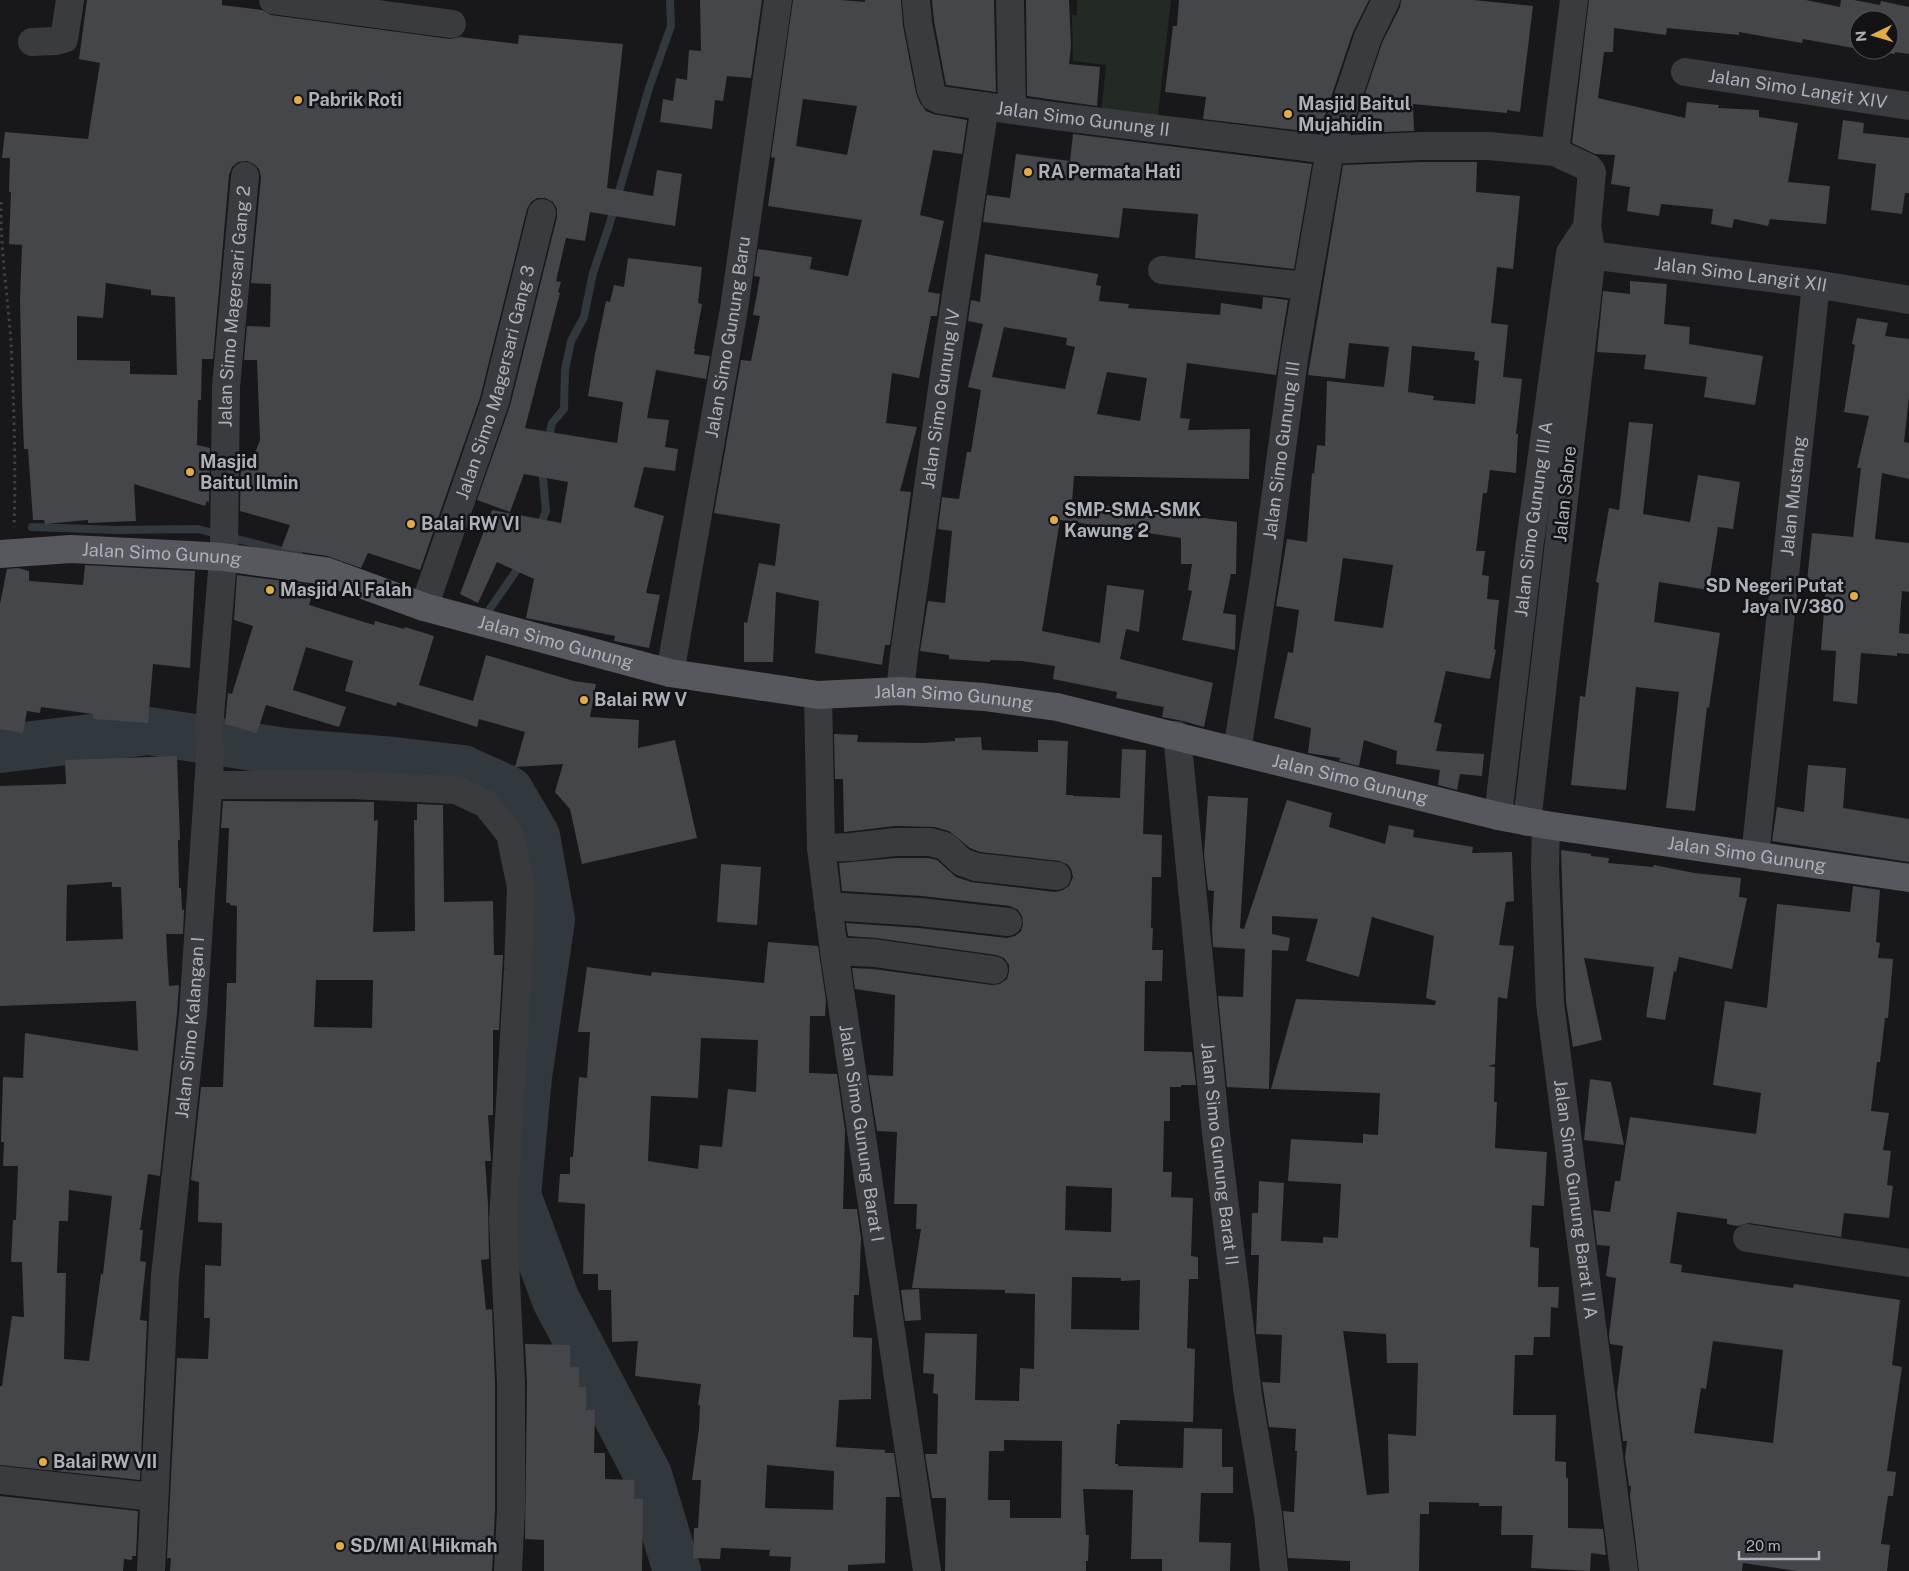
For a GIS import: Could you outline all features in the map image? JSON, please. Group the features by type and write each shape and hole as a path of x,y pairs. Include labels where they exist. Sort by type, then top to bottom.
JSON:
{"main road":[{"name":"Jalan Simo Gunung","path":"7,553 71,549 223,551 325,571 427,597 670,673 818,695 900,691 984,697 1057,706 1498,816 1537,824 1909,878"}],"street":[{"path":"32,42 64,39 70,0"},
{"path":"273,0 452,24"},
{"name":"Jalan Simo Gunung Baru","path":"670,673 734,309 778,0"},
{"name":"Jalan Simo Gunung II","path":"916,0 923,51 934,97 940,100 1330,150 1422,146 1488,146 1555,152"},
{"path":"1010,0 1012,110"},
{"name":"Jalan Simo Gunung III","path":"1237,751 1265,573 1294,359 1330,150 1368,38 1386,0"},
{"path":"1555,152 1574,0"},
{"name":"Jalan Simo Langit XIV","path":"1685,72 1909,106"},
{"name":"Jalan Simo Gunung IV","path":"900,691 947,354 985,106"},
{"name":"Jalan Sabre","path":"1537,824 1581,254 1592,177 1592,172 1588,168 1555,152"},
{"name":"Jalan Simo Magersari Gang 2","path":"223,551 226,387 245,176"},
{"name":"Jalan Simo Magersari Gang 3","path":"427,597 494,402 542,213"},
{"name":"Jalan Simo Langit XII","path":"1581,254 1816,284 1909,300"},
{"name":"Jalan Simo Gunung III A","path":"1498,816 1531,540 1581,254"},
{"path":"1162,270 1306,286"},
{"name":"Jalan Mustang","path":"1754,856 1816,284"},
{"name":"Jalan Simo Kalangan I","path":"150,1571 165,1276 193,1014 209,772 209,727 223,551"},
{"name":"Jalan Simo Gunung Barat I","path":"818,695 821,848 828,906 927,1571"},
{"name":"Jalan Simo Gunung Barat II","path":"1177,735 1216,1133 1248,1395 1268,1514 1274,1571"},
{"path":"209,772 352,785 456,790 486,804 510,834 521,886 503,1220 512,1383 512,1510 508,1571"},
{"name":"Jalan Simo Gunung Barat II A","path":"1537,824 1545,867 1550,1003 1624,1571"},
{"path":"821,848 895,842 930,842 945,846 962,862 976,867 1056,876"},
{"path":"828,906 920,912 1008,922"},
{"path":"834,951 874,953 994,970"},
{"path":"1747,1238 1909,1263"},
{"path":"0,1480 153,1497"}],"path":[{"path":"1,202 0,225 11,343 16,480 7,553"}],"shaded area":[{"path":"1077,0 1171,0 1157,123 1101,114 1106,65 1073,61 1072,15 1077,15"}],"building":[{"path":"87,0 222,0 222,5 262,10 271,15 450,39 460,37 518,44 519,35 623,44 607,188 653,196 657,170 682,174 675,226 590,212 585,241 566,238 556,281 561,282 558,292 560,293 525,428 617,443 623,402 588,396 606,301 610,302 614,285 624,287 628,258 702,267 698,303 702,304 694,354 710,356 706,379 656,370 647,418 669,420 665,447 678,449 675,471 644,467 634,507 664,516 646,593 660,595 649,648 614,641 615,636 526,618 534,579 497,562 478,603 460,594 492,510 561,523 568,482 524,474 510,512 477,500 510,406 557,217 557,209 553,202 545,198 537,198 531,202 527,209 480,398 420,570 368,553 361,568 327,556 281,549 290,525 240,511 241,457 252,461 260,440 257,360 244,360 247,326 270,327 271,284 251,283 261,177 259,169 247,161 238,162 232,167 229,175 213,359 202,359 201,400 198,400 197,445 210,448 209,502 207,501 205,506 134,484 136,521 88,523 88,520 45,524 44,520 33,520 28,449 24,449 22,400 20,299 22,245 9,244 10,158 2,158 5,132 88,139 100,63 79,59","holes":["106,283 151,290 151,295 175,297 177,375 130,374 130,361 77,360 77,316 103,318"]},
{"path":"700,0 762,0 751,78 727,76 723,101 715,100 712,129 660,122 663,99 673,101 676,78 687,80 689,50 701,51"},
{"path":"793,0 865,2 865,0 901,0 903,26 916,93 920,103 926,111 933,114 967,120 962,154 933,150 920,215 944,221 928,292 940,294 937,316 931,316 919,378 892,373 886,423 917,427 900,491 911,492 890,645 885,645 882,665 815,653 819,601 776,592 773,662 744,662 744,622 747,623 759,563 775,566 780,524 714,513 741,360 751,361 760,316 753,315 760,277 754,276 758,249 812,257 810,269 848,276 862,220 768,206 775,158 771,157","holes":["803,99 857,106 847,155 796,146"]},
{"path":"932,0 994,0 996,92 946,85"},
{"path":"1026,0 1069,0 1071,46 1069,64 1100,67 1097,106 1027,96"},
{"path":"1179,0 1369,0 1353,32 1319,133 1203,119 1206,97 1165,92 1173,26 1177,26"},
{"path":"1401,0 1473,0 1533,6 1520,112 1507,110 1507,113 1413,104 1414,131 1352,133 1382,43 1400,7"},
{"path":"1589,0 1806,0 1840,7 1841,0 1854,0 1880,5 1881,1 1909,7 1909,54 1899,53 1899,10 1849,10 1849,47 1803,39 1802,43 1739,32 1739,35 1667,28 1666,35 1614,28 1613,52 1604,52 1598,98 1685,118 1687,102 1719,105 1718,108 1759,110 1759,117 1798,123 1788,182 1830,186 1826,224 1770,219 1768,226 1734,219 1732,228 1711,224 1713,209 1661,204 1659,216 1627,211 1630,187 1611,184 1615,155 1595,154 1572,143"},
{"path":"1843,120 1864,123 1863,133 1909,138 1909,193 1905,193 1902,214 1871,210 1876,164 1838,159"},
{"path":"1073,134 1312,164 1294,269 1195,258 1198,214 1123,208 1119,238 983,222 987,195 1010,198 1016,154 1070,161"},
{"path":"1477,162 1476,192 1520,196 1513,269 1497,267 1491,323 1508,325 1503,377 1522,379 1516,434 1518,434 1516,473 1490,470 1487,493 1483,493 1476,551 1485,551 1482,575 1489,576 1487,599 1499,600 1494,649 1496,650 1490,679 1446,671 1434,722 1442,724 1436,751 1484,754 1482,776 1460,774 1457,790 1438,785 1440,770 1396,764 1397,751 1364,740 1359,766 1339,761 1340,758 1308,753 1311,728 1274,718 1288,652 1293,653 1299,610 1276,606 1287,539 1307,542 1312,473 1314,474 1317,445 1325,446 1327,381 1384,387 1389,347 1349,343 1345,379 1308,375 1343,165","holes":["1412,346 1475,352 1474,360 1479,361 1475,404 1433,400 1434,396 1408,392","1343,558 1393,565 1383,628 1334,621"]},
{"path":"985,254 1098,274 1096,285 1101,286 1099,301 1129,304 1128,308 1220,315 1221,303 1262,309 1263,297 1288,300 1276,375 1187,363 1180,418 1190,419 1188,430 1250,429 1249,479 1074,476 1072,502 1237,522 1236,574 1231,574 1223,613 1236,615 1235,650 1182,640 1192,591 1188,590 1192,564 1181,564 1181,538 1060,520 1042,631 1100,643 1107,585 1144,590 1139,632 1126,629 1120,659 1213,683 1204,727 1162,717 1164,707 1116,698 1117,692 1053,679 1055,666 1022,661 990,660 990,662 949,659 949,655 920,651 928,601 945,603 952,531 938,529 942,497 959,499 967,452 971,452 981,390 968,387 983,324 968,321 971,300 980,302","holes":["1004,327 1067,338 1066,345 1075,347 1065,389 992,377","1107,372 1147,378 1140,421 1097,414"]},
{"path":"1630,281 1667,284 1664,324 1690,327 1689,344 1763,356 1755,405 1704,397 1707,377 1644,369 1646,355 1597,352 1603,291 1630,294"},
{"path":"1857,318 1888,323 1885,336 1909,339 1909,397 1904,442 1909,443 1909,479 1882,473 1875,539 1909,543 1909,592 1902,591 1899,633 1909,634 1909,654 1897,653 1897,656 1861,653 1857,704 1833,701 1836,651 1821,650 1826,584 1807,581 1812,533 1853,537 1861,468 1857,468 1869,416 1844,412 1855,345 1852,344"},
{"path":"1629,422 1653,424 1643,514 1690,522 1698,475 1740,482 1733,529 1718,527 1708,590 1659,582 1654,622 1720,633 1709,708 1707,707 1695,811 1666,808 1679,692 1636,687 1626,790 1571,785 1580,696 1585,697 1599,583 1596,582 1609,508 1619,510"},
{"path":"85,565 195,571 190,668 153,664 148,723 93,719 93,714 41,707 40,713 27,711 23,733 0,729 0,604 7,569 18,568 29,571 29,581 83,585"},
{"path":"237,575 315,585 309,605 374,625 375,621 404,629 405,627 434,636 419,685 473,701 486,655 574,681 596,684 590,717 639,720 638,748 675,740 697,838 582,864 570,809 555,792 563,764 515,767 525,732 479,719 477,727 397,702 396,706 345,691 353,661 306,647 293,690 346,707 339,727 266,705 257,733 225,724 228,693 232,694 253,626 234,620"},
{"path":"834,734 858,735 857,742 922,743 955,741 955,738 981,737 982,750 1038,752 1038,740 1068,741 1066,795 1120,798 1122,749 1146,750 1143,834 1162,835 1161,877 1152,877 1152,950 1163,950 1162,981 1145,981 1144,1051 1192,1052 1196,1085 1170,1087 1170,1121 1164,1121 1163,1172 1172,1172 1171,1197 1193,1198 1191,1256 1198,1257 1198,1279 1189,1279 1187,1348 1195,1349 1193,1422 1120,1420 1120,1424 1117,1424 1115,1464 1118,1464 1118,1466 1183,1468 1184,1428 1222,1429 1222,1467 1233,1467 1233,1493 1201,1493 1199,1542 1231,1543 1230,1571 1162,1571 1162,1559 1131,1559 1133,1490 1083,1489 1086,1535 1089,1535 1086,1571 945,1571 946,1498 932,1498 925,1454 937,1454 938,1394 933,1393 934,1374 923,1373 925,1333 977,1334 975,1400 1019,1401 1020,1368 1034,1369 1035,1294 1005,1293 1005,1290 912,1288 921,1229 916,1229 917,1204 894,1204 897,1132 877,1131 868,1075 893,1076 895,995 855,989 852,968 873,969 992,985 1000,984 1007,979 1009,965 1004,958 996,955 876,938 848,936 846,923 919,928 1007,938 1015,936 1021,931 1023,924 1022,916 1018,910 1010,906 922,896 842,891 839,863 896,858 928,858 937,860 956,877 971,882 1055,892 1069,886 1073,877 1071,869 1067,864 1059,861 980,852 970,848 949,831 934,827 895,826 844,832 843,779 835,779","holes":["1066,1186 1112,1188 1111,1232 1065,1230","1072,1277 1121,1278 1121,1281 1140,1280 1139,1330 1071,1329","1004,1440 1062,1441 1061,1518 1010,1518 1010,1500 988,1500 989,1451 1004,1451"]},
{"path":"177,756 180,840 178,840 179,888 181,888 182,910 184,910 183,934 166,934 169,986 179,985 177,1013 160,1176 148,1174 140,1230 143,1230 140,1261 146,1262 140,1320 147,1321 140,1480 0,1465 0,1386 2,1386 12,1316 24,1317 22,1262 11,1262 13,1220 16,1220 18,1166 3,1166 4,1142 1,1142 3,1077 23,1078 25,1033 138,1051 136,1001 0,1006 0,786 66,784 65,760","holes":["112,882 112,887 121,887 123,939 66,941 67,885","69,1190 112,1196 103,1274 101,1274 89,1361 64,1359 66,1273 57,1273 59,1221 68,1221"]},
{"path":"1808,765 1846,768 1843,808 1909,819 1909,862 1772,841 1777,807 1804,812"},
{"path":"1208,796 1248,798 1240,928 1244,929 1287,800 1332,813 1329,827 1385,844 1389,825 1414,830 1413,837 1473,847 1472,853 1512,852 1514,901 1506,902 1499,945 1514,946 1507,999 1498,997 1495,1064 1488,1066 1495,1067 1494,1102 1497,1102 1495,1148 1547,1152 1544,1206 1532,1205 1530,1247 1539,1248 1538,1287 1559,1287 1558,1308 1551,1307 1550,1337 1534,1337 1533,1355 1515,1355 1513,1415 1556,1415 1555,1461 1566,1462 1566,1478 1568,1478 1568,1528 1603,1529 1606,1555 1591,1553 1590,1571 1531,1568 1533,1535 1501,1535 1502,1506 1479,1506 1479,1503 1429,1502 1429,1514 1420,1514 1419,1571 1350,1571 1350,1561 1288,1558 1283,1511 1294,1512 1297,1451 1295,1451 1296,1429 1269,1427 1262,1382 1280,1383 1282,1335 1256,1334 1259,1255 1251,1255 1252,1213 1258,1213 1259,1181 1284,1183 1281,1241 1323,1243 1323,1237 1338,1238 1341,1184 1288,1181 1291,1139 1363,1143 1363,1134 1378,1135 1380,1093 1271,1089 1296,999 1435,1005 1436,1001 1426,998 1434,936 1372,917 1359,977 1306,961 1318,919 1272,916 1272,934 1290,938 1288,951 1272,950 1269,1089 1227,1087 1218,996 1243,997 1245,949 1213,947 1214,891 1208,890 1204,855","holes":["1343,1331 1386,1334 1387,1363 1418,1363 1416,1436 1388,1434 1389,1493 1367,1495"]},
{"path":"223,801 374,802 374,821 378,820 373,932 415,931 414,820 417,820 417,804 443,805 444,902 493,901 494,955 503,955 499,1030 493,1030 493,1115 488,1115 491,1161 485,1161 489,1259 481,1260 486,1310 492,1309 495,1383 495,1510 492,1571 170,1571 171,1558 167,1558 177,1358 208,1359 210,1318 204,1318 205,1265 221,1266 222,1223 198,1222 199,1182 191,1180 201,1087 223,1087 227,983 236,983 237,906 226,903 229,828 221,828","holes":["316,980 373,980 372,1028 314,1027"]},
{"path":"1561,850 1609,858 1608,863 1653,867 1654,865 1694,873 1741,878 1739,897 1747,898 1732,969 1679,957 1676,972 1674,971 1665,1020 1646,1017 1654,967 1584,958 1602,1040 1573,1047 1566,1002"},
{"path":"721,864 761,867 757,925 717,922"},
{"path":"1853,886 1880,890 1876,942 1880,943 1878,958 1893,959 1888,1018 1885,1018 1880,1062 1877,1062 1871,1111 1889,1113 1883,1150 1891,1151 1887,1185 1893,1186 1889,1218 1844,1213 1841,1237 1749,1223 1738,1226 1727,1224 1727,1219 1677,1212 1670,1263 1682,1265 1681,1272 1793,1288 1794,1284 1900,1300 1892,1365 1902,1367 1887,1471 1896,1472 1893,1496 1888,1496 1881,1544 1890,1545 1887,1571 1797,1571 1743,1563 1742,1571 1639,1571 1630,1496 1631,1486 1629,1486 1625,1457 1627,1441 1623,1441 1617,1393 1623,1346 1610,1344 1609,1336 1616,1278 1606,1276 1610,1246 1597,1245 1593,1210 1610,1212 1615,1181 1620,1181 1630,1117 1756,1134 1761,1093 1713,1085 1725,1001 1767,1008 1777,904 1850,912","holes":["1713,1341 1783,1350 1773,1443 1694,1433 1701,1388 1706,1389"]},
{"path":"768,942 818,946 826,1000 825,1016 810,1016 809,1073 837,1074 845,1130 843,1209 857,1209 861,1238 859,1295 854,1295 853,1337 872,1338 871,1399 839,1400 836,1447 885,1450 885,1453 894,1453 900,1497 886,1497 885,1563 848,1565 848,1571 790,1571 791,1557 769,1556 770,1550 721,1548 720,1559 693,1558 694,1528 698,1528 701,1480 692,1480 699,1428 700,1405 698,1405 701,1384 635,1376 638,1341 612,1342 611,1290 598,1290 598,1274 583,1274 585,1204 558,1202 560,1174 570,1174 570,1157 573,1157 579,1077 587,1078 590,1032 578,1032 587,967 651,976 652,972 764,983","holes":["701,1038 758,1040 756,1092 728,1089 722,1147 700,1145 698,1169 648,1161 651,1096 698,1098","767,1465 834,1471 833,1510 765,1508"]},
{"path":"1590,1079 1611,1082 1624,1145 1584,1140"},
{"path":"919,1289 921,1320 905,1321 901,1290"},
{"path":"525,1344 570,1345 570,1367 579,1367 579,1387 586,1387 586,1410 595,1410 594,1453 605,1453 605,1479 634,1480 634,1499 643,1499 642,1571 544,1571 544,1540 525,1539 527,1383"},
{"path":"0,1496 138,1511 136,1556 132,1556 132,1560 124,1559 123,1571 0,1571"}],"waterway":[{"path":"548,441 552,423 564,409 565,370 571,341 584,317 593,273 609,226 649,88 671,26 670,0"},
{"path":"539,529 546,511 542,467"},
{"path":"32,527 117,530 198,529 299,555"},
{"path":"482,612 487,613 521,564"},
{"path":"0,749 149,731 285,752 463,769 509,790 536,836 551,920 528,1077 517,1195 556,1300 648,1475 677,1571"}],"place":[{"name":"Pabrik Roti","path":"298,100"},
{"name":"Masjid Baitul Mujahidin","path":"1288,114"},
{"name":"RA Permata Hati","path":"1028,172"},
{"name":"Masjid Baitul Ilmin","path":"190,472"},
{"name":"SMP-SMA-SMK Kawung 2","path":"1054,520"},
{"name":"Balai RW VI","path":"411,524"},
{"name":"Masjid Al Falah","path":"270,590"},
{"name":"SD Negeri Putat Jaya IV/380","path":"1854,596"},
{"name":"Balai RW V","path":"584,700"},
{"name":"Balai RW VII","path":"43,1462"},
{"name":"SD/MI Al Hikmah","path":"340,1546"}]}
